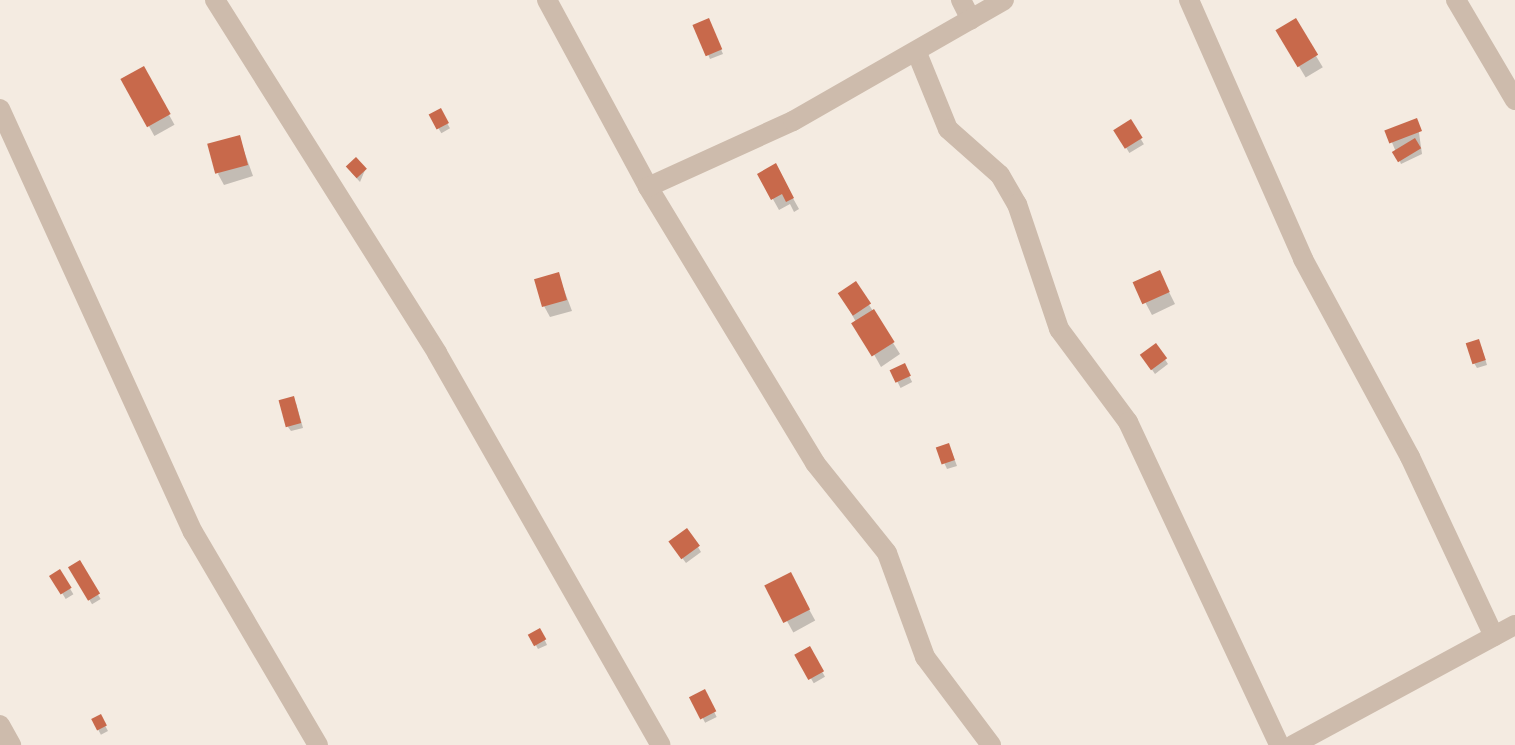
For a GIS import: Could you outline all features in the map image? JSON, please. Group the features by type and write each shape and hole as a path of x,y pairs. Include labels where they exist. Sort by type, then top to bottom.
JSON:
{"street":[{"path":"215,0 437,353 661,745"},
{"path":"547,0 648,187 815,463 874,532 925,657 991,745"},
{"path":"961,0 971,20"},
{"path":"648,187 917,53 1004,0"},
{"path":"1189,0 1303,259 1410,457 1494,636"},
{"path":"1456,0 1515,100"},
{"path":"917,53 948,129 1000,175 1017,204 1059,329 1128,422 1279,745"},
{"path":"0,109 193,532 318,745"},
{"path":"1293,745 1515,625"},
{"path":"0,725 11,745"}],"building":[{"path":"709,18 722,49 706,56 692,25"},
{"path":"1296,18 1318,55 1298,67 1275,30"},
{"path":"144,66 171,114 147,127 120,79"},
{"path":"441,108 449,123 437,130 429,115"},
{"path":"1417,118 1422,131 1389,144 1384,131"},
{"path":"1131,119 1143,138 1125,149 1113,130"},
{"path":"240,135 248,165 215,174 207,144"},
{"path":"1415,138 1421,148 1398,162 1392,152"},
{"path":"356,157 367,169 357,178 346,167"},
{"path":"776,163 794,198 786,202 782,194 771,200 757,174"},
{"path":"1160,270 1170,292 1142,304 1133,282"},
{"path":"559,272 567,300 542,307 534,279"},
{"path":"856,281 871,303 853,316 838,293"},
{"path":"874,309 895,342 872,356 851,323"},
{"path":"1479,339 1486,360 1472,364 1466,343"},
{"path":"1156,343 1167,358 1151,370 1140,355"},
{"path":"905,363 911,376 896,383 890,370"},
{"path":"294,396 301,423 286,427 279,400"},
{"path":"949,443 955,460 942,465 936,448"},
{"path":"687,528 700,546 681,559 668,542"},
{"path":"80,560 100,593 88,601 68,567"},
{"path":"60,569 72,588 61,595 49,576"},
{"path":"791,572 810,609 783,623 764,586"},
{"path":"540,628 546,639 534,646 528,635"},
{"path":"810,646 824,671 808,680 794,655"},
{"path":"705,689 716,711 700,719 689,697"},
{"path":"101,714 107,726 97,731 91,719"}]}
